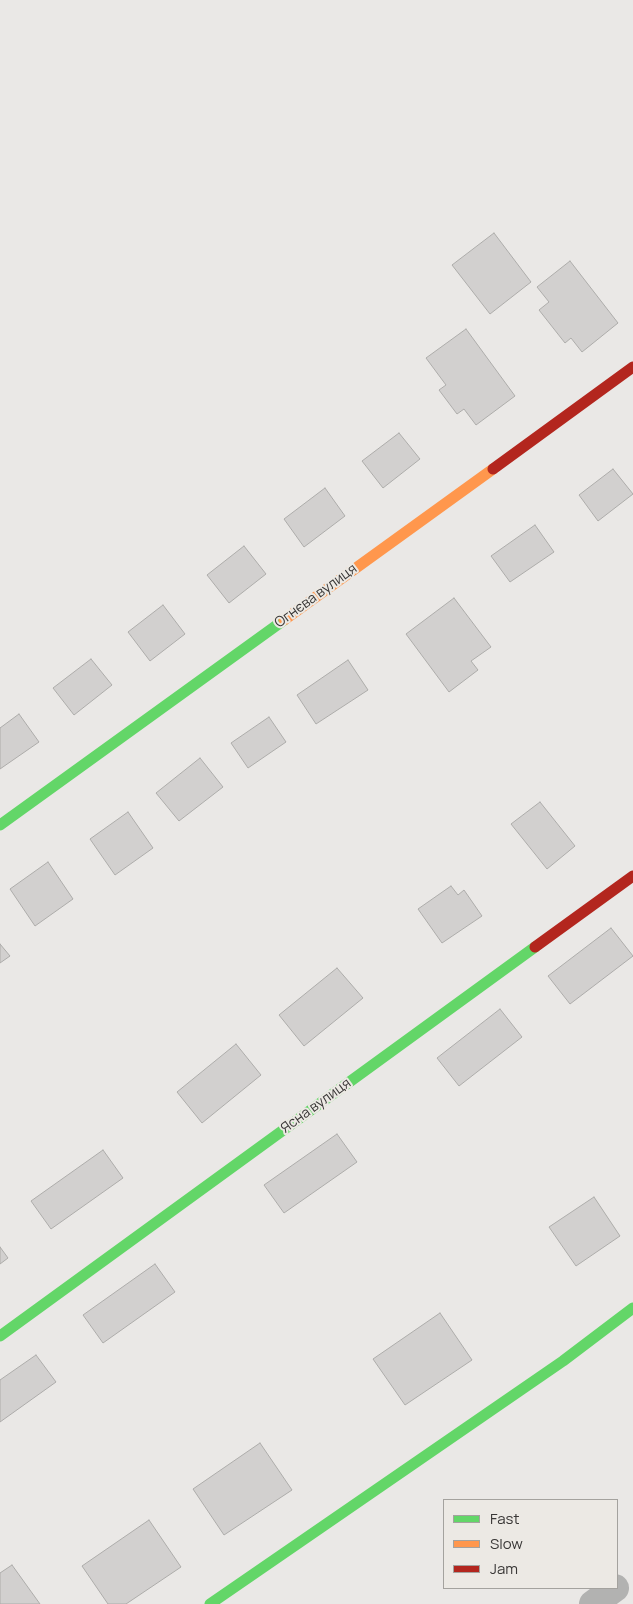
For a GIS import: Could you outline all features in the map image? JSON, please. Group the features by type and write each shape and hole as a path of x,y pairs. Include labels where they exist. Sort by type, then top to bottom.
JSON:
{"street":[{"name":"Огнєва вулиця","path":"0,825 633,367"},
{"name":"Ясна вулиця","path":"0,1336 633,876"},
{"path":"210,1604 563,1362 633,1308"},
{"path":"618,1586 633,1575"},
{"path":"593,1604 613,1589"}],"building":[{"path":"494,233 531,282 490,314 452,265"},
{"path":"570,261 618,323 582,352 571,338 565,343 539,310 549,302 537,287"},
{"path":"466,329 515,396 476,425 464,409 457,414 439,390 446,385 426,358"},
{"path":"399,433 420,459 383,488 362,461"},
{"path":"613,469 633,494 598,521 579,495"},
{"path":"325,488 345,516 304,547 284,519"},
{"path":"535,525 554,552 510,582 491,556"},
{"path":"244,546 266,574 229,603 207,575"},
{"path":"454,598 491,647 471,661 478,670 449,692 406,634"},
{"path":"163,605 185,634 150,661 128,632"},
{"path":"91,659 112,685 74,715 53,688"},
{"path":"348,660 368,690 316,724 297,695"},
{"path":"19,714 39,742 0,769 0,728"},
{"path":"269,717 286,742 248,768 231,743"},
{"path":"200,758 223,787 179,821 156,793"},
{"path":"540,802 575,846 547,869 511,824"},
{"path":"128,812 153,848 115,875 90,839"},
{"path":"48,862 73,899 35,926 10,889"},
{"path":"451,886 458,895 464,890 482,916 442,943 418,909"},
{"path":"611,928 633,956 570,1004 548,976"},
{"path":"0,944 10,956 0,963"},
{"path":"337,968 363,998 304,1046 279,1015"},
{"path":"500,1009 522,1037 459,1086 437,1058"},
{"path":"236,1044 261,1075 202,1123 177,1092"},
{"path":"337,1134 357,1162 284,1213 264,1185"},
{"path":"103,1150 123,1178 51,1229 31,1201"},
{"path":"594,1197 620,1236 576,1266 549,1227"},
{"path":"0,1247 8,1258 0,1264"},
{"path":"155,1264 175,1292 103,1343 83,1315"},
{"path":"440,1313 472,1360 405,1405 373,1359"},
{"path":"36,1355 56,1382 0,1422 0,1380"},
{"path":"260,1443 292,1490 224,1535 193,1489"},
{"path":"149,1520 181,1567 126,1604 108,1604 82,1566"},
{"path":"12,1565 40,1604 0,1604 0,1573"}],"traffic: fast":[{"path":"0,825 284,620"},
{"path":"0,1336 535,947"},
{"path":"210,1604 563,1361 633,1308"}],"traffic: slow":[{"path":"284,620 493,469"}],"traffic: jam":[{"path":"493,469 633,367"},
{"path":"535,947 633,876"}]}
